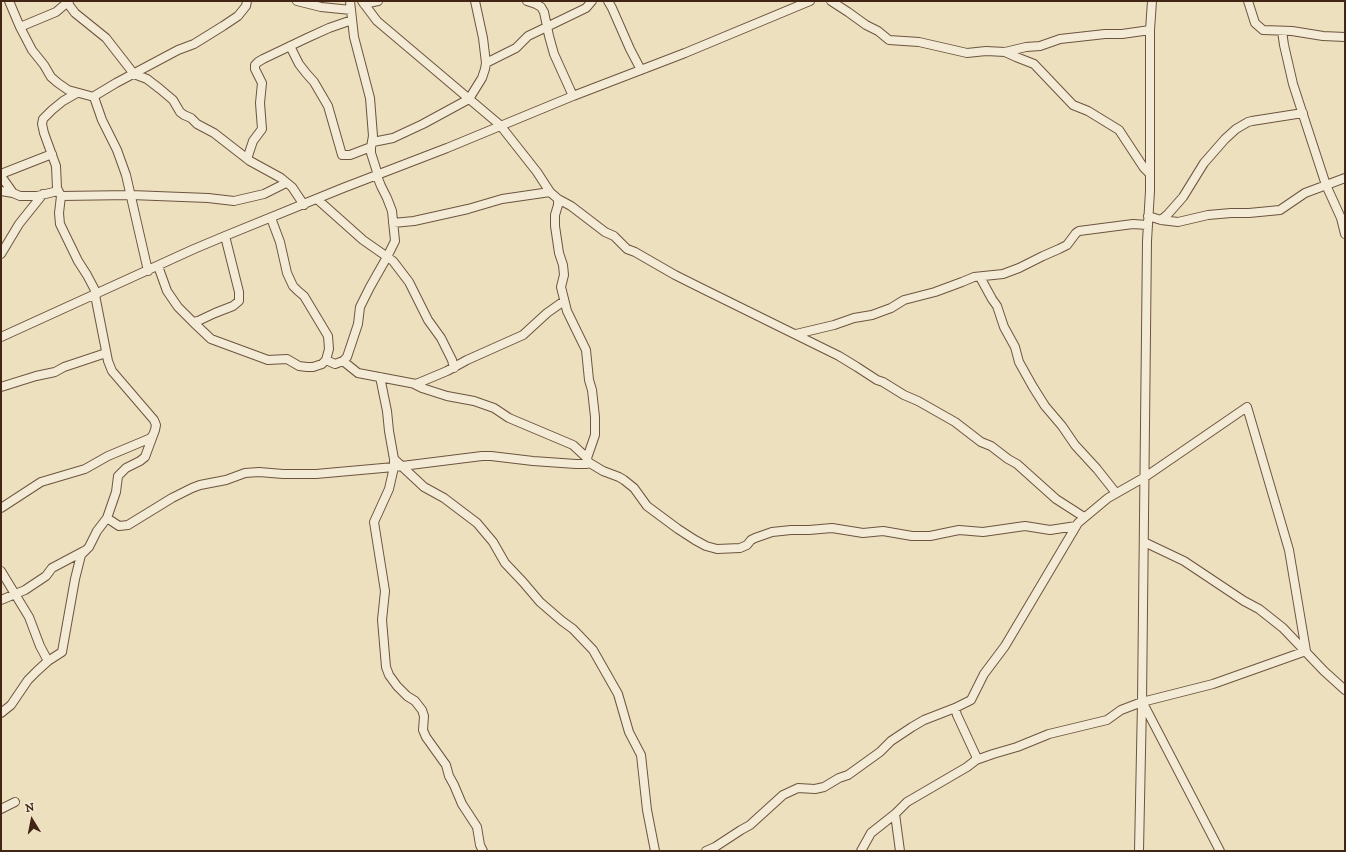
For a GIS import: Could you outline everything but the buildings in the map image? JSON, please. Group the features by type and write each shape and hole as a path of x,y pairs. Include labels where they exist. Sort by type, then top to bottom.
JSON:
{"street":[{"path":"9,1 32,50 51,77 68,90 94,98"},
{"path":"20,27 56,12 67,1 75,13 106,38 134,74 152,83 170,97 180,112 214,133 247,159 286,182 292,187 304,205"},
{"path":"94,98 102,91 178,50 194,44 223,26 238,16 246,6 247,1"},
{"path":"297,1 321,7 351,10"},
{"path":"326,360 334,364 343,361 348,357 358,324 360,307 394,241 392,210 380,186 372,153 372,110 354,37 350,1"},
{"path":"363,2 378,1"},
{"path":"290,46 299,64 314,82 328,106 342,155 350,155 372,144 393,138 423,124 469,99 486,69 483,38 475,1"},
{"path":"527,1 539,4 544,12 554,54 573,96"},
{"path":"486,63 516,48 528,36 586,8 592,1"},
{"path":"608,1 641,70"},
{"path":"832,1 866,25 878,31 889,40 919,42 967,53 986,51 1005,52 1026,47 1040,46 1060,39 1150,30"},
{"path":"1139,851 1145,477 1147,225 1150,30 1152,1"},
{"path":"1248,1 1255,23 1263,30 1292,31 1323,36 1345,37"},
{"path":"363,2 377,21 500,125 537,172 550,192 558,199 572,206 605,232 614,236 627,249 675,275 839,356 877,380 884,382 904,395 918,401 955,422 981,442 991,446 1017,464 1056,499 1084,518"},
{"path":"1,337 225,236 641,70 805,2"},
{"path":"247,159 253,141 262,129 260,103 262,83 255,69 258,62 329,28 352,20"},
{"path":"1282,31 1292,78 1326,185 1345,234"},
{"path":"1005,52 1034,64 1073,105 1088,111 1119,130 1144,168 1149,173"},
{"path":"1,713 11,705 28,680 48,661 60,654 63,649 77,572 82,555 89,547 107,518 116,492 118,476 126,468 145,457 156,425 154,420 112,371 106,353 96,294 87,274 78,262 60,224 58,213 60,194 57,188 56,166 44,134 42,124 43,119 63,101 77,93"},
{"path":"94,98 102,120 118,150 126,175 148,271"},
{"path":"1161,220 1183,197 1204,163 1236,129 1248,122 1303,113"},
{"path":"13,193 1,175 52,154"},
{"path":"1148,216 1161,220 1178,222 1208,215 1230,212 1249,213 1280,210 1305,193 1345,178"},
{"path":"1,191 20,196 43,194 131,195 208,198 234,201 264,194 286,182"},
{"path":"393,223 414,221 502,199 550,192"},
{"path":"1,254 19,224 43,194"},
{"path":"317,199 363,240 393,261 409,282 428,320 455,364"},
{"path":"107,518 119,526 128,526 172,498 192,488 226,480 245,473 316,474 396,464 482,456 587,464 594,440 595,427 592,390 589,380 586,350 567,311 561,287 564,276 563,265 559,253 555,226 555,215 558,199"},
{"path":"158,266 167,291 178,307 211,339 268,360 287,359 299,366 306,367 313,367 322,364 326,360 329,349 328,336 304,296 293,286 287,273 280,242 271,218"},
{"path":"796,334 834,325 854,318 872,315 891,308 904,300 935,292 974,277 1003,274 1059,249 1079,231 1133,224 1147,225"},
{"path":"193,322 233,306 239,301 237,284 225,236"},
{"path":"980,277 997,306 1004,327 1015,347 1019,362 1033,387 1045,406 1062,426 1075,445 1116,493"},
{"path":"414,384 423,382 455,364 523,335 547,313 564,301"},
{"path":"1,387 36,376 55,372 64,367 106,353"},
{"path":"343,361 358,373 414,384 447,396 474,401 494,408 509,418 573,446 603,471 624,480 634,488 646,506 678,529 706,546 717,549 740,548 747,545 750,540 755,538 772,532 791,530 832,528 859,533 883,531 918,536 930,536 959,530 983,532 1025,526 1050,530 1076,526"},
{"path":"380,377 396,464 389,489 374,522 385,591 382,626 386,650 386,668 397,686 407,696 415,701 422,710 424,716 423,726 426,738 446,765 462,804 477,827 480,845 483,851"},
{"path":"706,851 750,825 783,795 798,788 815,789 824,787 839,778 848,775 880,752 891,741 912,727 924,720 971,700 984,674 1005,646 1053,567 1066,540 1076,526 1116,493 1145,477 1247,407 1288,550 1306,651"},
{"path":"1,508 41,482 85,469 108,456 152,436"},
{"path":"396,464 424,487 444,498 477,523 493,542 505,563 540,602 573,629 593,650 618,694 629,732 641,755 646,804 655,851"},
{"path":"1144,542 1184,561 1244,601 1259,609 1283,628 1324,671 1345,690"},
{"path":"1,600 25,590 46,576 52,568 85,551"},
{"path":"1,571 29,618 40,646 48,661"},
{"path":"861,851 871,833 895,814 907,802 967,767 976,760 1017,747 1049,734 1107,720 1121,710 1142,702 1213,684 1306,651"},
{"path":"1142,702 1220,851"},
{"path":"955,708 976,756 976,760"},
{"path":"1,809 15,802"},
{"path":"895,814 900,851"}]}
